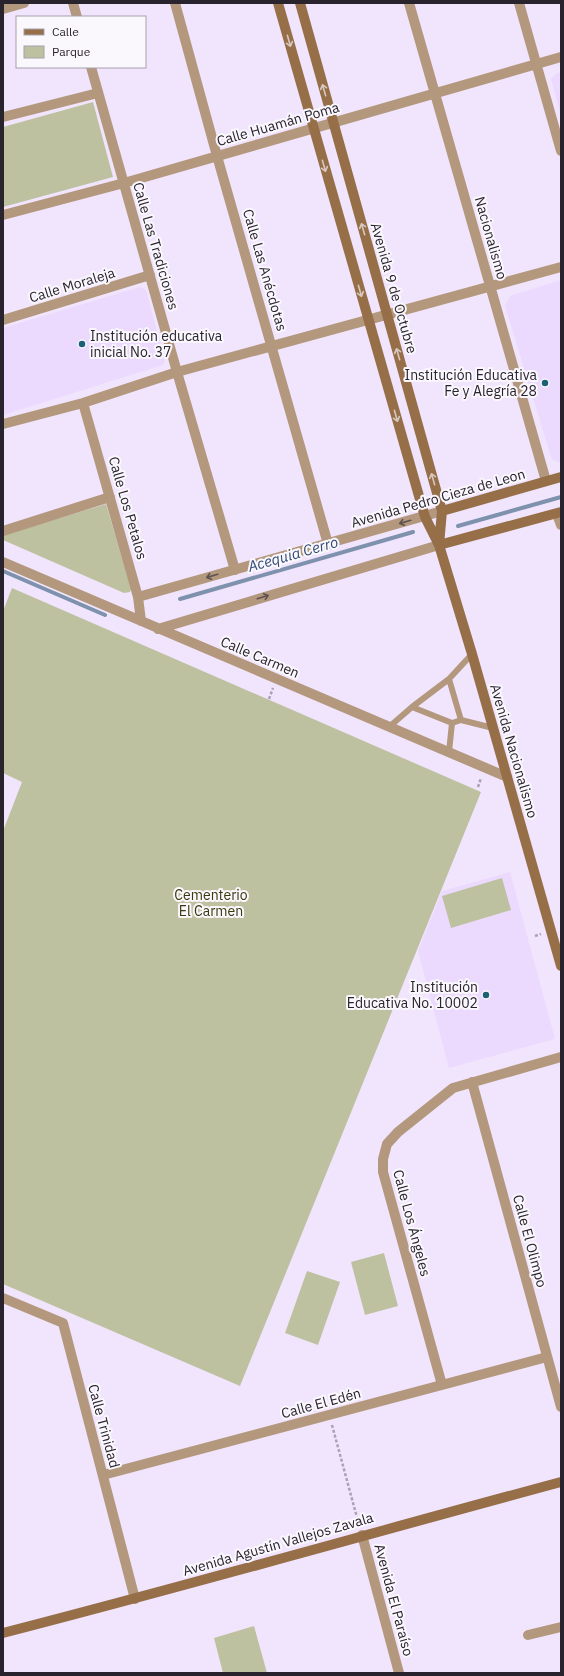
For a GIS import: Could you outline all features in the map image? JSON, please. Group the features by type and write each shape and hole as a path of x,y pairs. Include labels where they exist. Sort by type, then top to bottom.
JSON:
{"street":[{"path":"3,9 24,3"},
{"path":"73,3 77,16"},
{"name":"Calle Las Anécdotas","path":"175,3 217,156 273,346 328,544"},
{"path":"278,3 425,517 439,545"},
{"name":"Avenida 9 de Octubre","path":"300,3 442,511 439,545"},
{"name":"Nacionalismo","path":"409,3 546,481"},
{"path":"519,3 561,151"},
{"name":"Calle Huamán Poma","path":"3,215 124,183 561,58"},
{"name":"Calle Las Tradiciones","path":"91,68 177,372 235,570"},
{"path":"3,117 98,93"},
{"path":"3,424 83,403 177,372 561,267"},
{"name":"Calle Moraleja","path":"3,320 150,275"},
{"name":"Calle Los Petalos","path":"83,403 138,597 140,621"},
{"name":"Avenida Pedro Cieza de Leon","path":"138,597 425,517 561,477"},
{"path":"3,530 110,497"},
{"path":"158,629 439,545 559,513 561,525"},
{"name":"Avenida Nacionalismo","path":"439,545 507,777 558,941 561,966"},
{"name":"Calle Carmen","path":"3,562 507,777"},
{"name":"Calle Los Ángeles","path":"442,1385 383,1172 383,1159 387,1144 398,1132 453,1088 561,1057"},
{"name":"Calle El Olimpo","path":"472,1082 561,1407"},
{"name":"Calle Trinidad","path":"3,1298 63,1323 135,1599"},
{"name":"Calle El Edén","path":"103,1475 547,1357"},
{"name":"Avenida Agustín Vallejos Zavala","path":"3,1633 135,1599 362,1535 561,1482"},
{"name":"Avenida El Paraíso","path":"362,1535 399,1673"},
{"path":"528,1635 561,1627"}],"lane":[{"path":"389,727 449,679 472,654"},
{"path":"449,679 461,720"},
{"path":"412,708 452,723 461,720 493,728"},
{"path":"449,752 452,723"}],"path":[{"path":"329,1415 362,1535"}],"shaded area":[{"path":"561,72 561,116 551,79 555,74"},
{"name":"Institución Educativa Fe y Alegría 28","path":"561,280 561,463 552,460 505,306 510,296"},
{"name":"Institución educativa inicial No. 37","path":"140,287 146,290 165,360 163,365 3,415 3,328"},
{"name":"Institución Educativa No. 10002","path":"510,872 555,1039 449,1068 418,951 442,891"}],"green space":[{"path":"93,102 113,177 3,207 3,127"},
{"path":"106,504 131,589 130,592 124,593 3,540 3,535"},
{"name":"Cementerio El Carmen","path":"12,588 481,792 240,1386 3,1284 3,831 22,782 3,773 3,611"},
{"path":"502,878 511,910 451,928 442,896"},
{"path":"384,1253 398,1306 365,1315 351,1262"},
{"path":"307,1271 340,1282 318,1345 285,1333"},
{"path":"254,1626 267,1673 223,1673 214,1638"}],"waterway":[{"name":"Acequia Cerro","path":"458,526 561,497"},
{"name":"Acequia Cerro","path":"180,599 413,532"},
{"name":"Acequia Cerro","path":"3,571 105,615"}],"place":[{"name":"Institución educativa inicial No. 37","path":"82,344"},
{"name":"Institución Educativa Fe y Alegría 28","path":"545,383"},
{"name":"Institución Educativa No. 10002","path":"486,995"}]}
